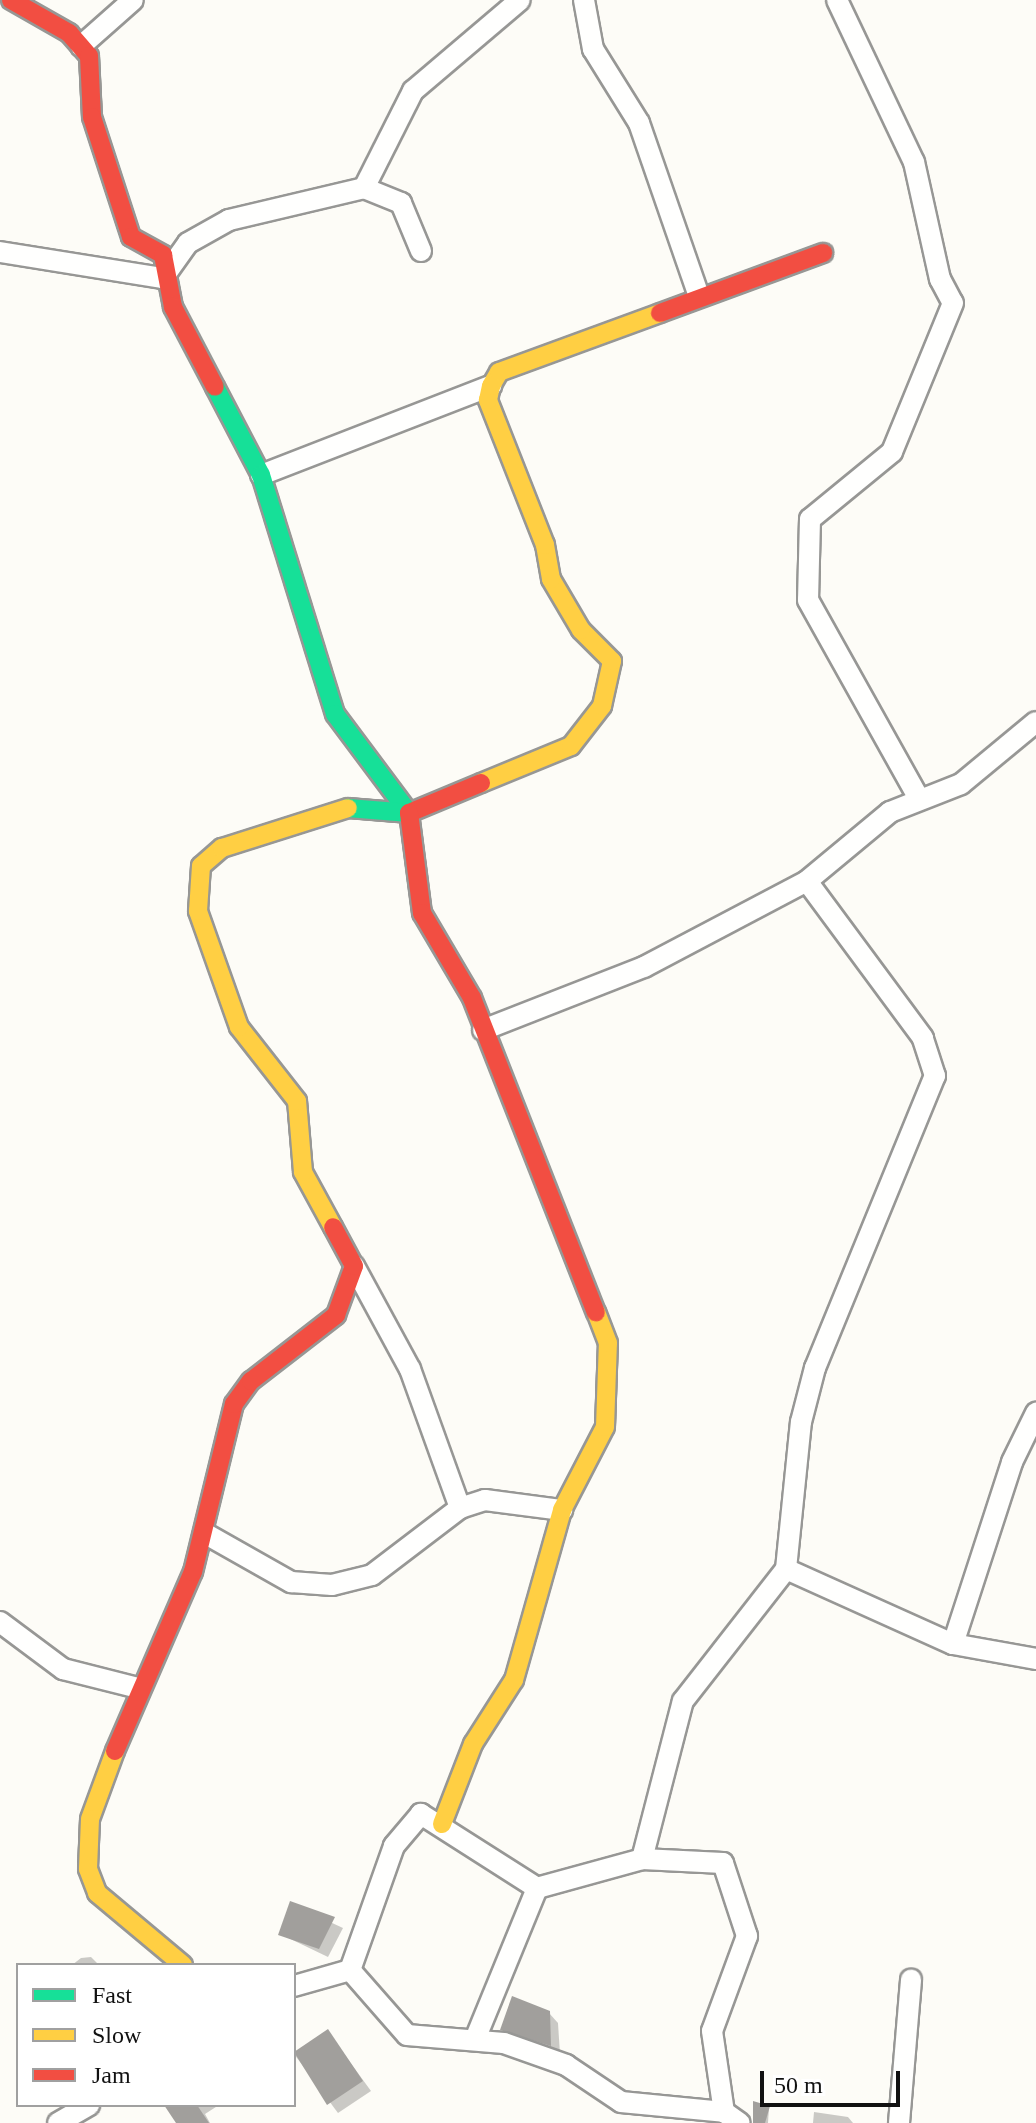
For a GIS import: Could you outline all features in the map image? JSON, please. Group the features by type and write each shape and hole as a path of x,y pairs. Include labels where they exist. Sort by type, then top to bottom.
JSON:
{"street":[{"path":"11,0 81,46 91,63 92,117 131,237 163,255 163,278 261,475 335,714 409,813 422,913 483,1030 500,1080 527,1125 608,1343 605,1427 562,1510 514,1680 473,1744 442,1824"},
{"path":"81,46 133,0"},
{"path":"364,188 413,91 493,6 520,0"},
{"path":"584,0 593,49 639,123 699,296"},
{"path":"837,0 914,162 940,279 953,303 892,452 810,519 808,600 919,799"},
{"path":"163,278 188,243 229,220 364,188 401,203 421,251"},
{"path":"0,252 163,278"},
{"path":"460,1508 410,1369 303,1172 297,1101 239,1027 198,911 199,877 222,848 318,814 356,806 409,813 571,746 594,720 606,690 612,661 581,630 551,579 545,545 488,400 491,386 499,372 823,253"},
{"path":"261,475 491,386"},
{"path":"483,1030 644,967 807,881 890,812 961,784 1036,722"},
{"path":"642,1859 683,1701 786,1569 801,1422 815,1368 935,1076 923,1038 807,881"},
{"path":"181,1963 97,1893 88,1869 90,1819 138,1688 206,1534 234,1404 251,1381 336,1315 349,1295 354,1266"},
{"path":"953,1644 1012,1462 1036,1413"},
{"path":"206,1534 291,1582 332,1585 372,1575 460,1508 485,1500 562,1510"},
{"path":"786,1569 953,1644 1036,1659"},
{"path":"0,1622 63,1669 138,1688"},
{"path":"421,1814 442,1824 537,1888 642,1859 713,1860 734,1881 747,1936 712,2031 732,2118 621,2102 566,2065 476,2037 407,2035 350,1970 394,1846 421,1814"},
{"path":"476,2037 537,1888"},
{"path":"296,1985 350,1970"},
{"path":"899,2123 911,1980"},
{"path":"58,2123 86,2107"}],"building":[{"path":"290,1901 335,1917 319,1949 278,1935"},
{"path":"512,1996 550,2011 551,2046 500,2030"},
{"path":"328,2029 363,2081 327,2105 296,2051"},
{"path":"753,2101 770,2106 765,2123 753,2123"},
{"path":"165,2107 198,2107 209,2123 176,2123"}],"traffic: fast":[{"path":"215,387 261,475 335,714 409,813 348,808"}],"traffic: slow":[{"path":"481,783 571,746 602,706 612,661 581,630 551,579 545,545 488,400 491,386 499,372 660,313"},
{"path":"333,1227 303,1172 297,1101 239,1027 198,911 201,866 222,848 348,808"},
{"path":"442,1824 473,1744 514,1680 562,1510 605,1427 608,1343 596,1312"},
{"path":"115,1751 90,1819 88,1869 97,1893 181,1963"}],"traffic: jam":[{"path":"11,0 69,33 89,56 92,117 131,237 163,255 173,307 215,387"},
{"path":"660,313 823,253"},
{"path":"481,783 409,813 422,913 472,998 596,1312"},
{"path":"115,1751 193,1572 234,1404 251,1381 336,1315 354,1266 333,1227"}]}
